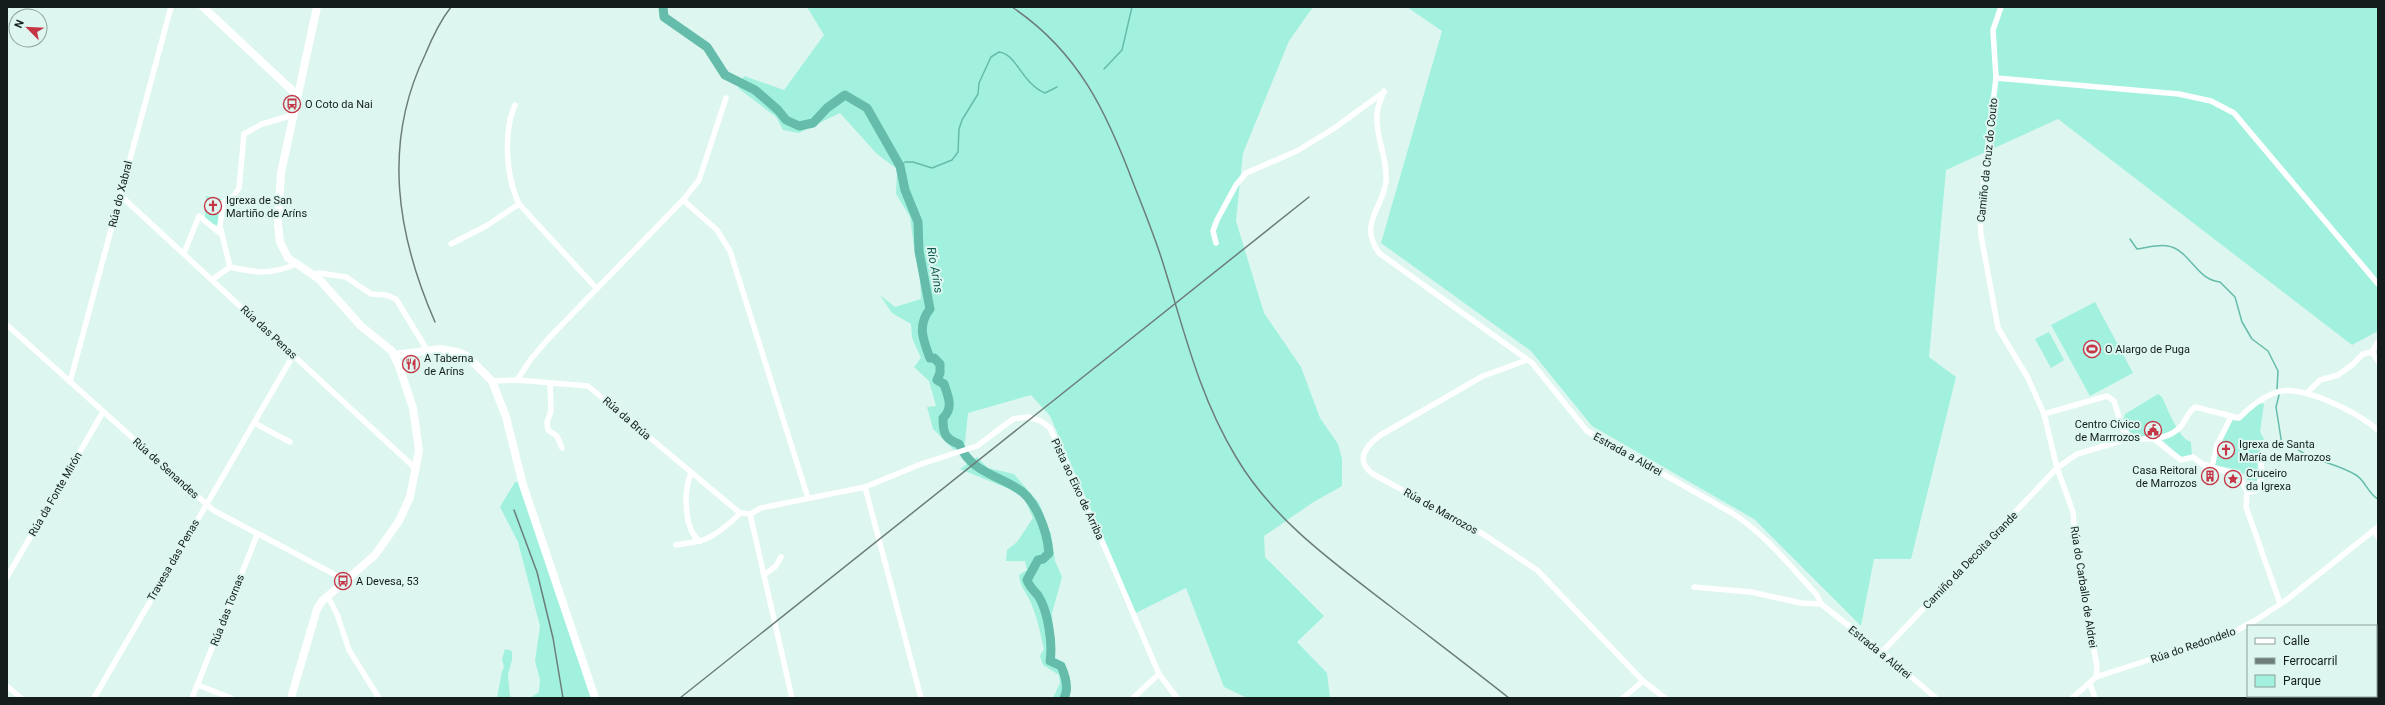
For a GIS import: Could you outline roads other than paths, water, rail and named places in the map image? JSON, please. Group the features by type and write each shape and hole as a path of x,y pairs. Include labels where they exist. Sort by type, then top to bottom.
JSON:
{"street":[{"name":"Rúa do Xabral","path":"70,382 171,7"},
{"path":"204,7 297,95"},
{"path":"290,698 313,618 319,605 375,555 399,521 408,503 417,470 419,450 413,408 394,355 387,345 361,326 312,274 296,264 286,255 280,242 279,193 297,95 317,7"},
{"name":"Camiño da Cruz do Couto","path":"2001,7 1993,30 1996,78 1984,177 1980,220 1981,235 1998,328 2028,378 2044,414 2057,468"},
{"path":"1996,78 2179,94 2211,102 2234,113 2378,284"},
{"name":"Estrada a Aldrei","path":"1216,243 1213,231 1217,220 1236,185 1246,173 1297,151 1333,129 1384,91 1377,111 1377,121 1386,179 1384,190 1371,220 1370,232 1374,246 1381,255 1538,369 1586,431 1741,519 1769,542 1817,595 1821,604 1882,652 1936,698"},
{"path":"517,380 530,359 683,200 699,180 726,98"},
{"path":"515,105 507,130 511,180 519,204 597,290"},
{"path":"230,267 220,226 223,202 234,196 239,188 244,134 262,124 293,115"},
{"name":"Rúa das Penas","path":"120,195 213,279 417,470"},
{"path":"683,200 717,230 730,251 808,498"},
{"path":"451,244 486,226 519,204"},
{"path":"184,253 199,216 221,234"},
{"path":"213,279 230,267 271,273 296,264"},
{"path":"312,274 319,273 346,278 371,294 386,295 396,300 427,350"},
{"name":"Rúa de Senandes","path":"7,325 206,504 223,517 347,580"},
{"path":"2307,393 2320,380 2338,375 2352,365 2363,354 2372,352 2378,342"},
{"path":"394,355 440,349 467,356 492,381 506,417 523,485 595,698"},
{"path":"2372,352 2378,361"},
{"name":"Travesa das Penas","path":"94,698 294,354"},
{"name":"Rúa de Marrozos","path":"1526,360 1483,376 1379,436 1366,449 1362,457 1363,464 1373,474 1483,534 1537,570 1643,681 1665,698"},
{"name":"Rúa da Brúa","path":"492,381 517,380 578,384 595,390 691,474 740,513"},
{"path":"550,382 551,411 547,426 548,430 557,436 562,448"},
{"path":"2212,467 2217,445 2231,417 2239,418 2251,406 2274,393 2283,391 2307,393 2358,415 2378,430"},
{"path":"2044,414 2107,396 2114,401 2123,430 2131,438"},
{"name":"Camiño da Decoita Grande","path":"1882,652 2057,468 2077,454 2131,438 2154,438 2167,436 2181,426 2190,411 2195,407 2231,417"},
{"name":"Rúa da Fonte Mirón","path":"7,577 103,412"},
{"name":"Pista ao Eixo de Arriba","path":"740,513 750,514 761,508 865,487 977,446 1013,419 1028,417 1041,421 1050,428 1106,550 1159,674 1176,698"},
{"path":"254,423 290,442"},
{"path":"2154,438 2181,460 2193,457 2202,464 2238,475 2248,491 2246,507 2280,603"},
{"path":"2248,491 2254,492 2260,485 2262,468 2261,462 2257,460"},
{"name":"Rúa do Carballo de Aldrei","path":"2057,468 2073,512 2076,548 2097,667 2096,677"},
{"path":"691,474 686,506 688,520 696,538 700,541"},
{"path":"865,487 921,698"},
{"path":"676,545 706,539 732,521 740,513"},
{"path":"750,514 792,698"},
{"path":"2376,528 2378,537"},
{"name":"Rúa do Redondelo","path":"2096,677 2232,633 2256,620 2280,603 2376,528"},
{"name":"Rúa das Tornas","path":"192,698 257,535"},
{"path":"764,575 776,566 782,557"},
{"path":"1694,587 1751,592 1806,604 1821,604"},
{"path":"328,597 337,614 349,650 379,698"},
{"path":"1133,698 1159,674"},
{"path":"2072,698 2090,684 2096,677"},
{"path":"1623,698 1643,681"},
{"path":"2090,684 2095,698"},
{"path":"198,685 231,698"},
{"path":"7,686 21,698"}],"waterway":[{"name":"Río Aríns","path":"663,7 664,17 707,47 725,75 755,90 778,110 786,120 799,126 813,123 827,108 845,95 867,108 900,166 905,190 918,222 919,251 930,309 926,315 922,327 922,333 930,358 934,358 940,364 940,373 937,380 944,384 948,397 949,406 943,418 945,434 950,440 959,444 969,460 976,466 1022,492 1029,499 1043,525 1049,553 1043,559 1038,560 1027,580 1039,597 1045,611 1051,646 1050,661 1061,666 1066,686 1064,698"},
{"path":"1104,69 1122,50 1132,7"},
{"path":"905,162 913,162 932,168 952,160 958,152 959,129 962,120 978,94 979,83 991,57 999,52 1011,58 1025,77 1037,89 1045,93 1057,87"},
{"name":"Río Aríns","path":"900,166 904,163"},
{"path":"2130,239 2137,249 2161,245 2176,249 2205,276 2220,282 2235,297 2242,322 2252,339 2268,351 2278,371 2277,390"},
{"path":"2279,395 2276,407 2282,445 2292,445 2306,455 2340,467 2356,475 2378,499"}],"railway":[{"path":"435,322 411,256 404,223 400,189 399,156 403,122 412,88 433,36 451,7"},
{"path":"1012,7 1056,44 1073,64 1101,109 1124,159 1152,232 1202,385 1223,433 1251,480 1286,520 1326,557 1509,698"},
{"path":"680,698 1309,197"},
{"path":"514,510 537,572 553,638 563,698"}],"place":[{"name":"O Coto da Nai","path":"292,104"},
{"name":"Igrexa de San Martiño de Aríns","path":"213,206"},
{"name":"O Alargo de Puga","path":"2092,349"},
{"name":"A Taberna de Aríns","path":"411,364"},
{"name":"Centro Cívico de Marrrozos","path":"2153,430"},
{"name":"Igrexa de Santa María de Marrozos","path":"2226,450"},
{"name":"Casa Reitoral de Marrozos","path":"2210,476"},
{"name":"Cruceiro da Igrexa","path":"2233,479"},
{"name":"A Devesa, 53","path":"343,581"}]}
